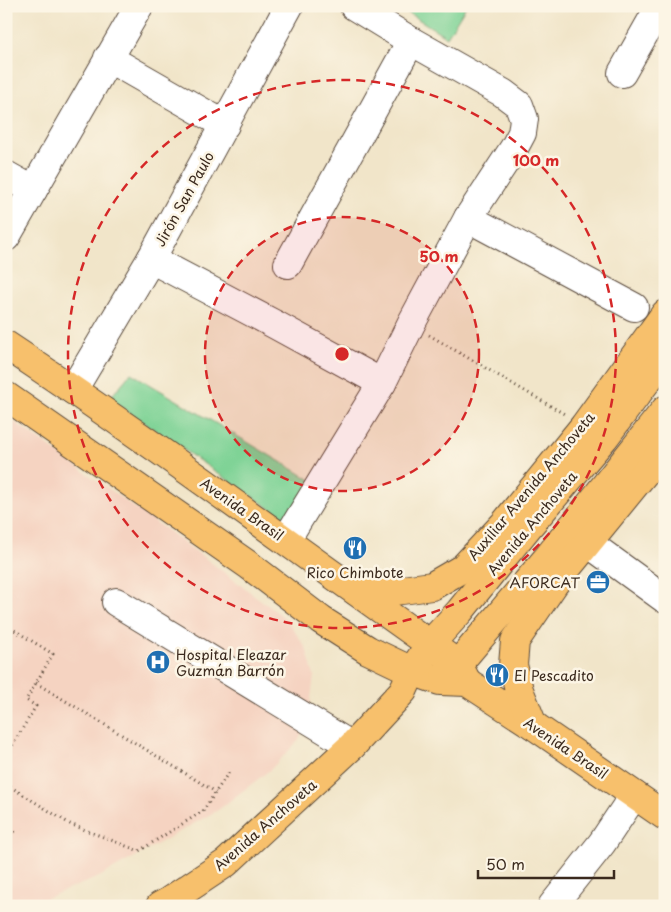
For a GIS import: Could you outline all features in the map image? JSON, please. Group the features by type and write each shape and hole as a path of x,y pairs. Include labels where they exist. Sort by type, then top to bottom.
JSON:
{"main road":[{"name":"Auxiliar Avenida Anchoveta","path":"356,591 387,592 432,586 463,568 504,524 584,426 665,314"},
{"name":"Avenida Brasil","path":"6,345 286,540 430,644 455,676 534,725 665,816"},
{"name":"Avenida Anchoveta","path":"160,906 226,863 352,746 407,681 430,644 460,612 528,527 604,438 665,357"},
{"path":"6,396 250,566 321,620 368,650 407,681 411,692 455,676 580,535 665,448"},
{"path":"534,725 519,690 513,665 516,641 554,584 580,535 665,410"}],"street":[{"path":"6,237 138,6"},
{"name":"Jirón San Paulo","path":"73,390 151,259 290,6"},
{"path":"286,540 382,383 411,324 468,218 514,148 522,133 524,119 519,105 503,92 411,41 354,6"},
{"path":"622,73 660,6"},
{"path":"288,264 411,41"},
{"path":"108,58 225,125"},
{"path":"6,175 33,190"},
{"path":"468,218 634,307"},
{"path":"151,259 382,383"},
{"path":"580,535 665,599"},
{"path":"116,602 352,746"},
{"path":"552,906 602,843 634,795"}],"path":[{"path":"411,324 584,426"},
{"path":"6,625 53,654 26,700 36,706 6,756"},
{"path":"36,683 216,792"},
{"path":"6,784 70,824 139,851 203,811 229,772"},
{"path":"6,827 16,833"}],"shaded area":[{"name":"Hospital Eleazar Guzmán Barrón","path":"6,416 186,544 286,619 306,648 314,676 308,719 298,741 271,769 218,810 99,877 26,906 6,906"}],"green space":[{"path":"397,6 466,6 447,37"},
{"path":"131,373 316,483 291,523 109,399"}],"place":[{"name":"Rico Chimbote","path":"355,548"},
{"name":"AFORCAT","path":"598,582"},
{"name":"Hospital Eleazar Guzmán Barrón","path":"158,662"},
{"name":"El Pescadito","path":"497,675"}]}
